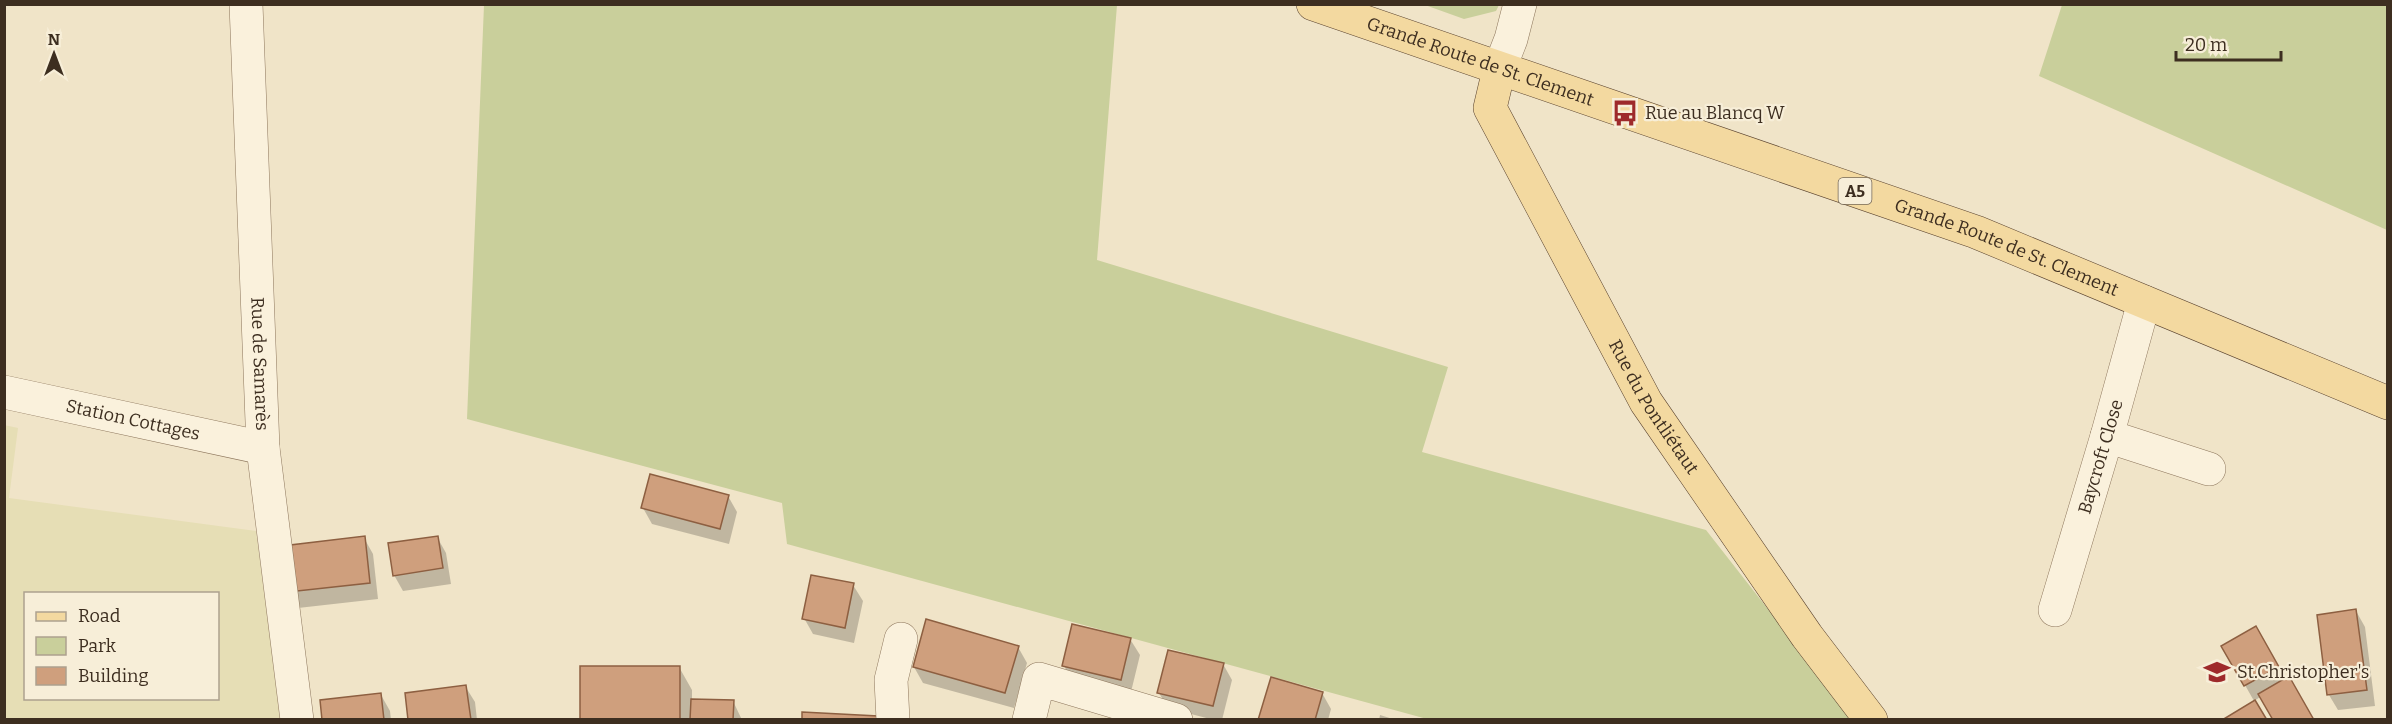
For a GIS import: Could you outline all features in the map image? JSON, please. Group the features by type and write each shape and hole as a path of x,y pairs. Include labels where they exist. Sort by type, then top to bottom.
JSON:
{"main road":[{"name":"Grande Route de St. Clement","path":"1313,4 1499,70 1976,232 2388,404"},
{"name":"Rue du Pontliétaut","path":"1499,70 1490,108 1646,402 1807,636 1871,720"}],"street":[{"name":"Rue de Samarès","path":"246,4 263,448 297,720"},
{"path":"1499,70 1512,39 1520,4"},
{"name":"Baycroft Close","path":"2055,610 2144,302"},
{"name":"Station Cottages","path":"4,392 263,448"},
{"path":"2107,436 2209,469"},
{"path":"892,720 891,680 901,639"},
{"path":"1029,720 1039,679 1176,720"}],"shaded area":[{"path":"4,425 18,428 9,498 256,531 282,719 5,719"}],"green space":[{"path":"1499,4 1496,11 1464,19 1425,5"},
{"path":"484,5 1117,5 1097,260 1448,367 1422,452 1706,530 1854,719 1427,719 787,544 782,503 467,419"},
{"path":"2062,5 2387,5 2387,230 2039,76"}],"building":[{"path":"650,474 729,495 720,529 641,508"},
{"path":"365,536 370,583 288,592 282,546"},
{"path":"438,536 443,568 393,576 388,543"},
{"path":"811,575 854,583 845,628 802,619"},
{"path":"2356,609 2367,690 2327,695 2317,615"},
{"path":"926,619 1019,646 1005,693 913,667"},
{"path":"1072,624 1131,638 1121,680 1062,666"},
{"path":"2256,626 2279,667 2244,686 2221,646"},
{"path":"1168,650 1224,663 1213,706 1157,693"},
{"path":"580,666 680,666 680,720 580,720"},
{"path":"2289,676 2314,720 2273,720 2258,694"},
{"path":"1271,677 1323,692 1315,720 1258,720"},
{"path":"466,685 471,720 408,720 405,693"},
{"path":"381,693 384,720 322,720 320,700"},
{"path":"691,699 734,700 733,720 690,720"},
{"path":"2255,700 2267,720 2222,720"},
{"path":"802,712 878,716 878,720 802,720"}],"place":[{"name":"Rue au Blancq W","path":"1625,113"},
{"name":"St.Christopher's","path":"2217,672"}]}
